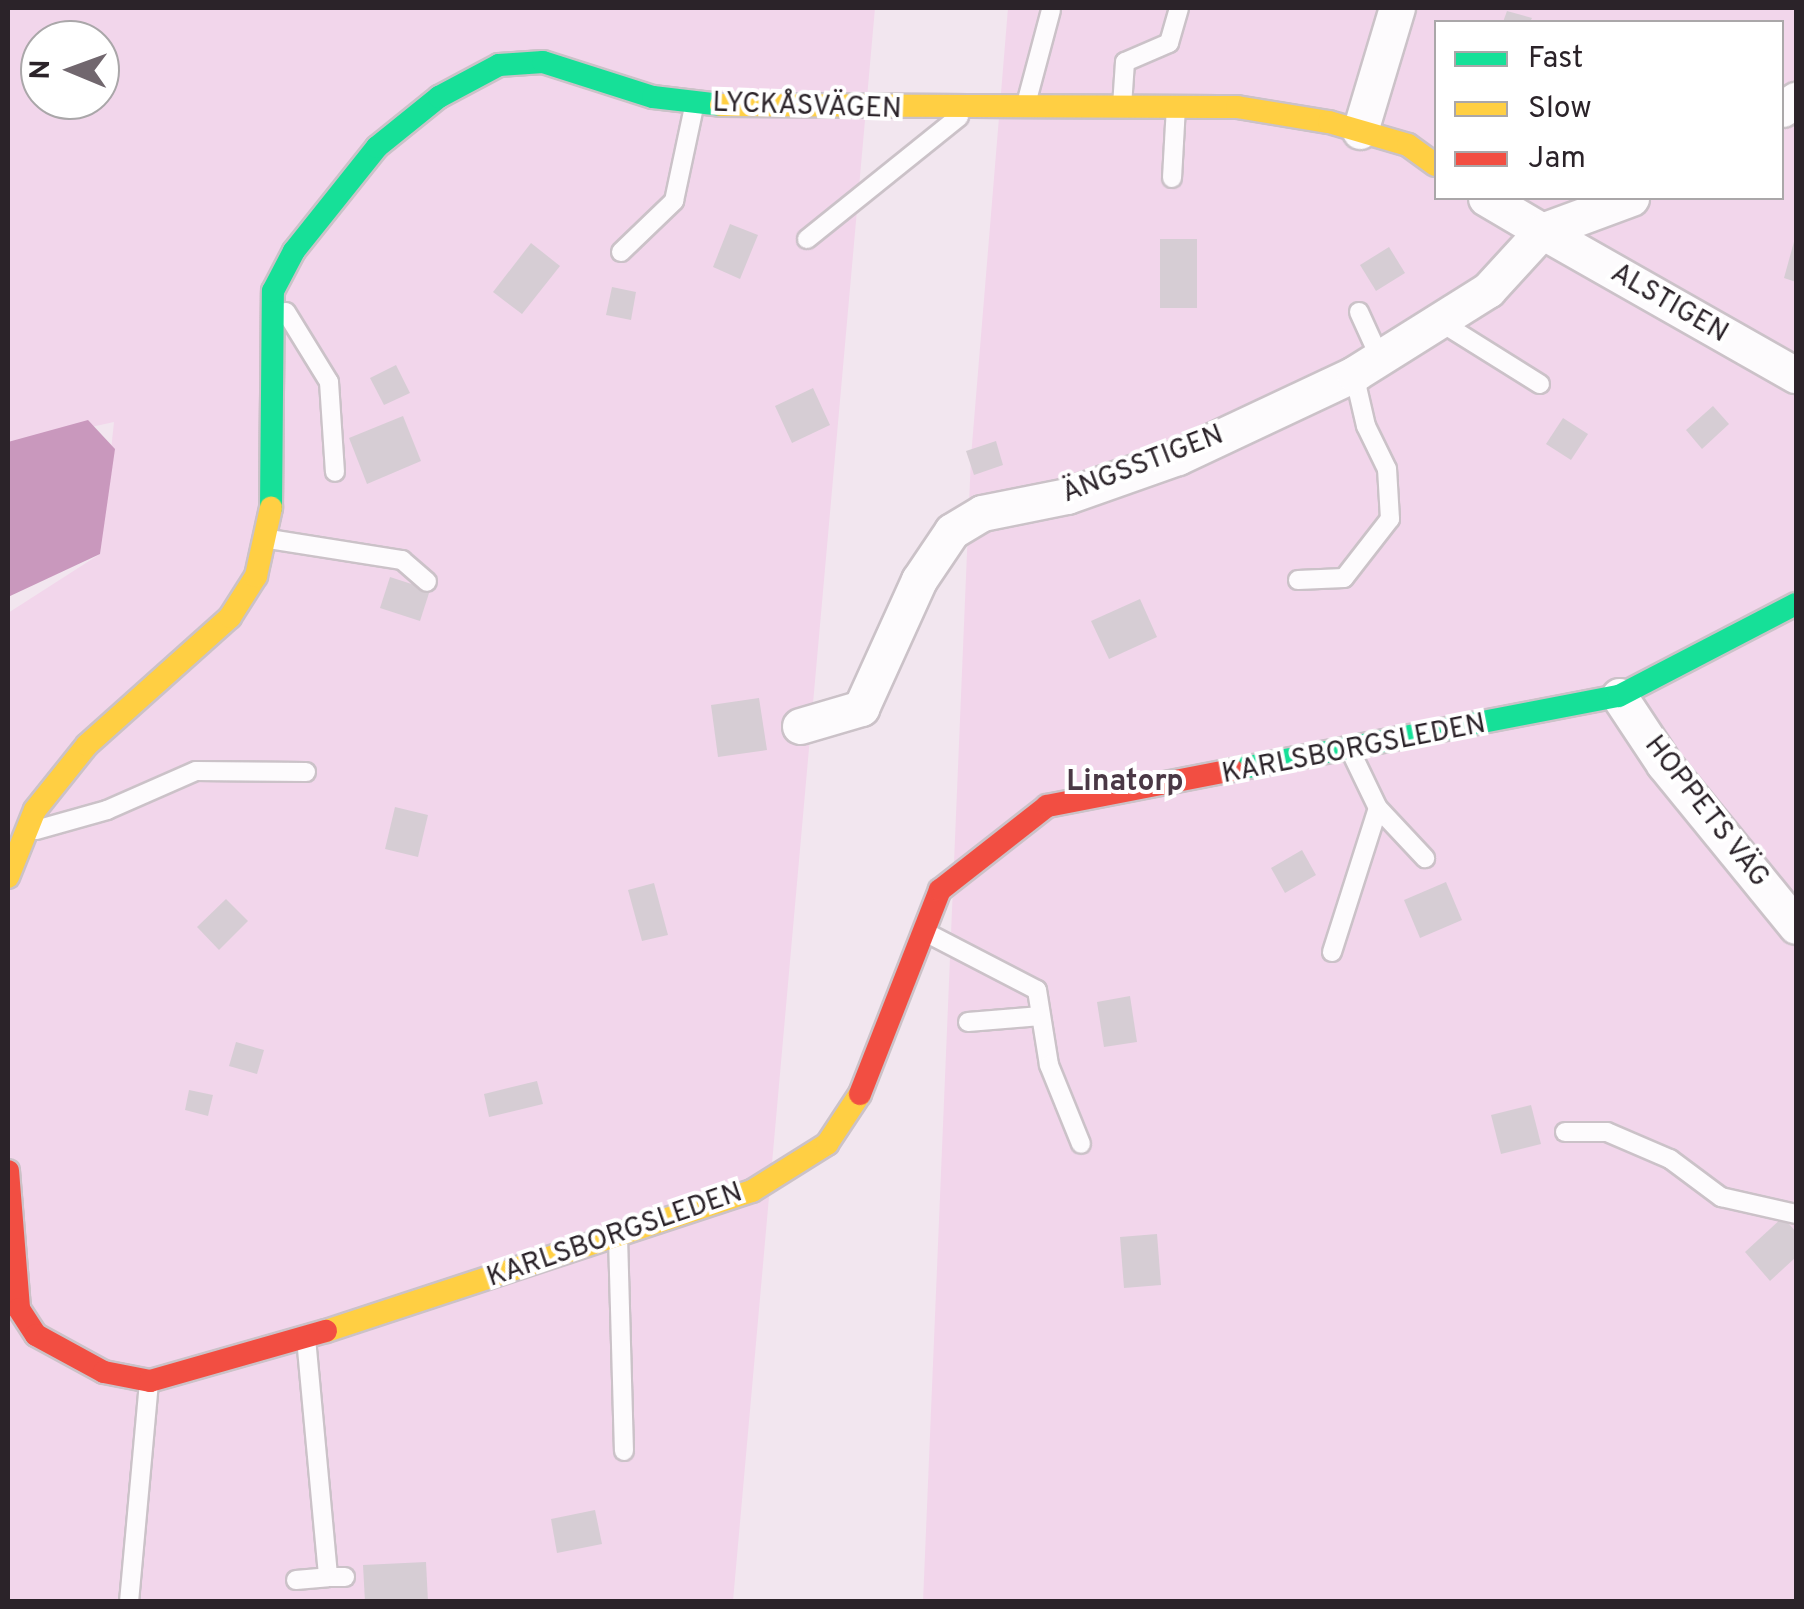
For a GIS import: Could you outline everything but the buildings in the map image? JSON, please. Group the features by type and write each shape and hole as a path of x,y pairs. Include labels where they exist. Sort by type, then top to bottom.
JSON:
{"street":[{"path":"1360,131 1397,8"},
{"name":"LYCKÅSVÄGEN","path":"273,291 324,206 377,147 439,97 500,64 543,62 654,97 754,110 1236,107 1360,131 1408,145 1434,164"},
{"path":"1489,200 1542,231 1626,200"},
{"name":"ÄNGSSTIGEN","path":"800,726 860,708 919,580 952,530 982,513 1067,496 1178,457 1367,366 1488,290 1542,231"},
{"name":"ALSTIGEN","path":"1542,231 1796,376"},
{"path":"8,877 35,810 87,745 230,617 256,576 269,539 276,426 273,291"},
{"name":"KARLSBORGSLEDEN","path":"17,1325 104,1372 150,1381 306,1338 752,1191 826,1144 872,1074 940,890 1047,806 1351,751 1619,696 1796,604"},
{"name":"HOPPETS VÄG","path":"1619,696 1664,764 1796,926"},
{"path":"8,1171 17,1325"}],"lane":[{"path":"1122,106 1125,62 1169,43 1178,8"},
{"path":"1025,109 1052,10"},
{"path":"622,252 674,201 695,102"},
{"path":"1172,178 1176,107"},
{"path":"807,239 967,110"},
{"path":"273,291 329,382 336,472"},
{"path":"1298,580 1344,578 1390,519 1386,469 1366,426 1367,366 1359,312"},
{"path":"1438,321 1540,384"},
{"path":"269,539 402,560 427,582"},
{"path":"1351,751 1378,808 1424,858"},
{"path":"26,833 107,810 196,771 306,772"},
{"path":"1332,952 1378,808"},
{"path":"924,932 1037,990 1048,1065 1080,1144"},
{"path":"968,1022 1042,1016"},
{"path":"1564,1132 1607,1132 1670,1160 1721,1198 1796,1214"},
{"path":"618,1236 624,1451"},
{"path":"296,1580 336,1577 306,1338"},
{"path":"129,1602 150,1381"}],"shaded area":[{"path":"8,8 875,8 733,1601 8,1602 8,613 100,554 114,422 8,445"},
{"path":"1008,8 1796,8 1796,1601 923,1602 971,457"},
{"path":"88,420 115,449 100,554 8,597 8,442"}],"traffic: fast":[{"path":"271,508 273,291 294,251 377,147 439,97 499,65 543,62 653,97 721,105"},
{"path":"1233,770 1619,696 1796,604"}],"traffic: slow":[{"path":"721,105 1237,107 1329,122 1408,145 1434,164"},
{"path":"8,877 35,810 87,745 230,617 256,576 271,508"},
{"path":"326,1331 752,1191 827,1144 860,1094"}],"traffic: jam":[{"path":"860,1094 940,890 1047,806 1233,770"},
{"path":"8,1171 19,1309 36,1335 104,1372 150,1381 326,1331"}],"district":[{"name":"Linatorp","path":"1125,783"}]}
